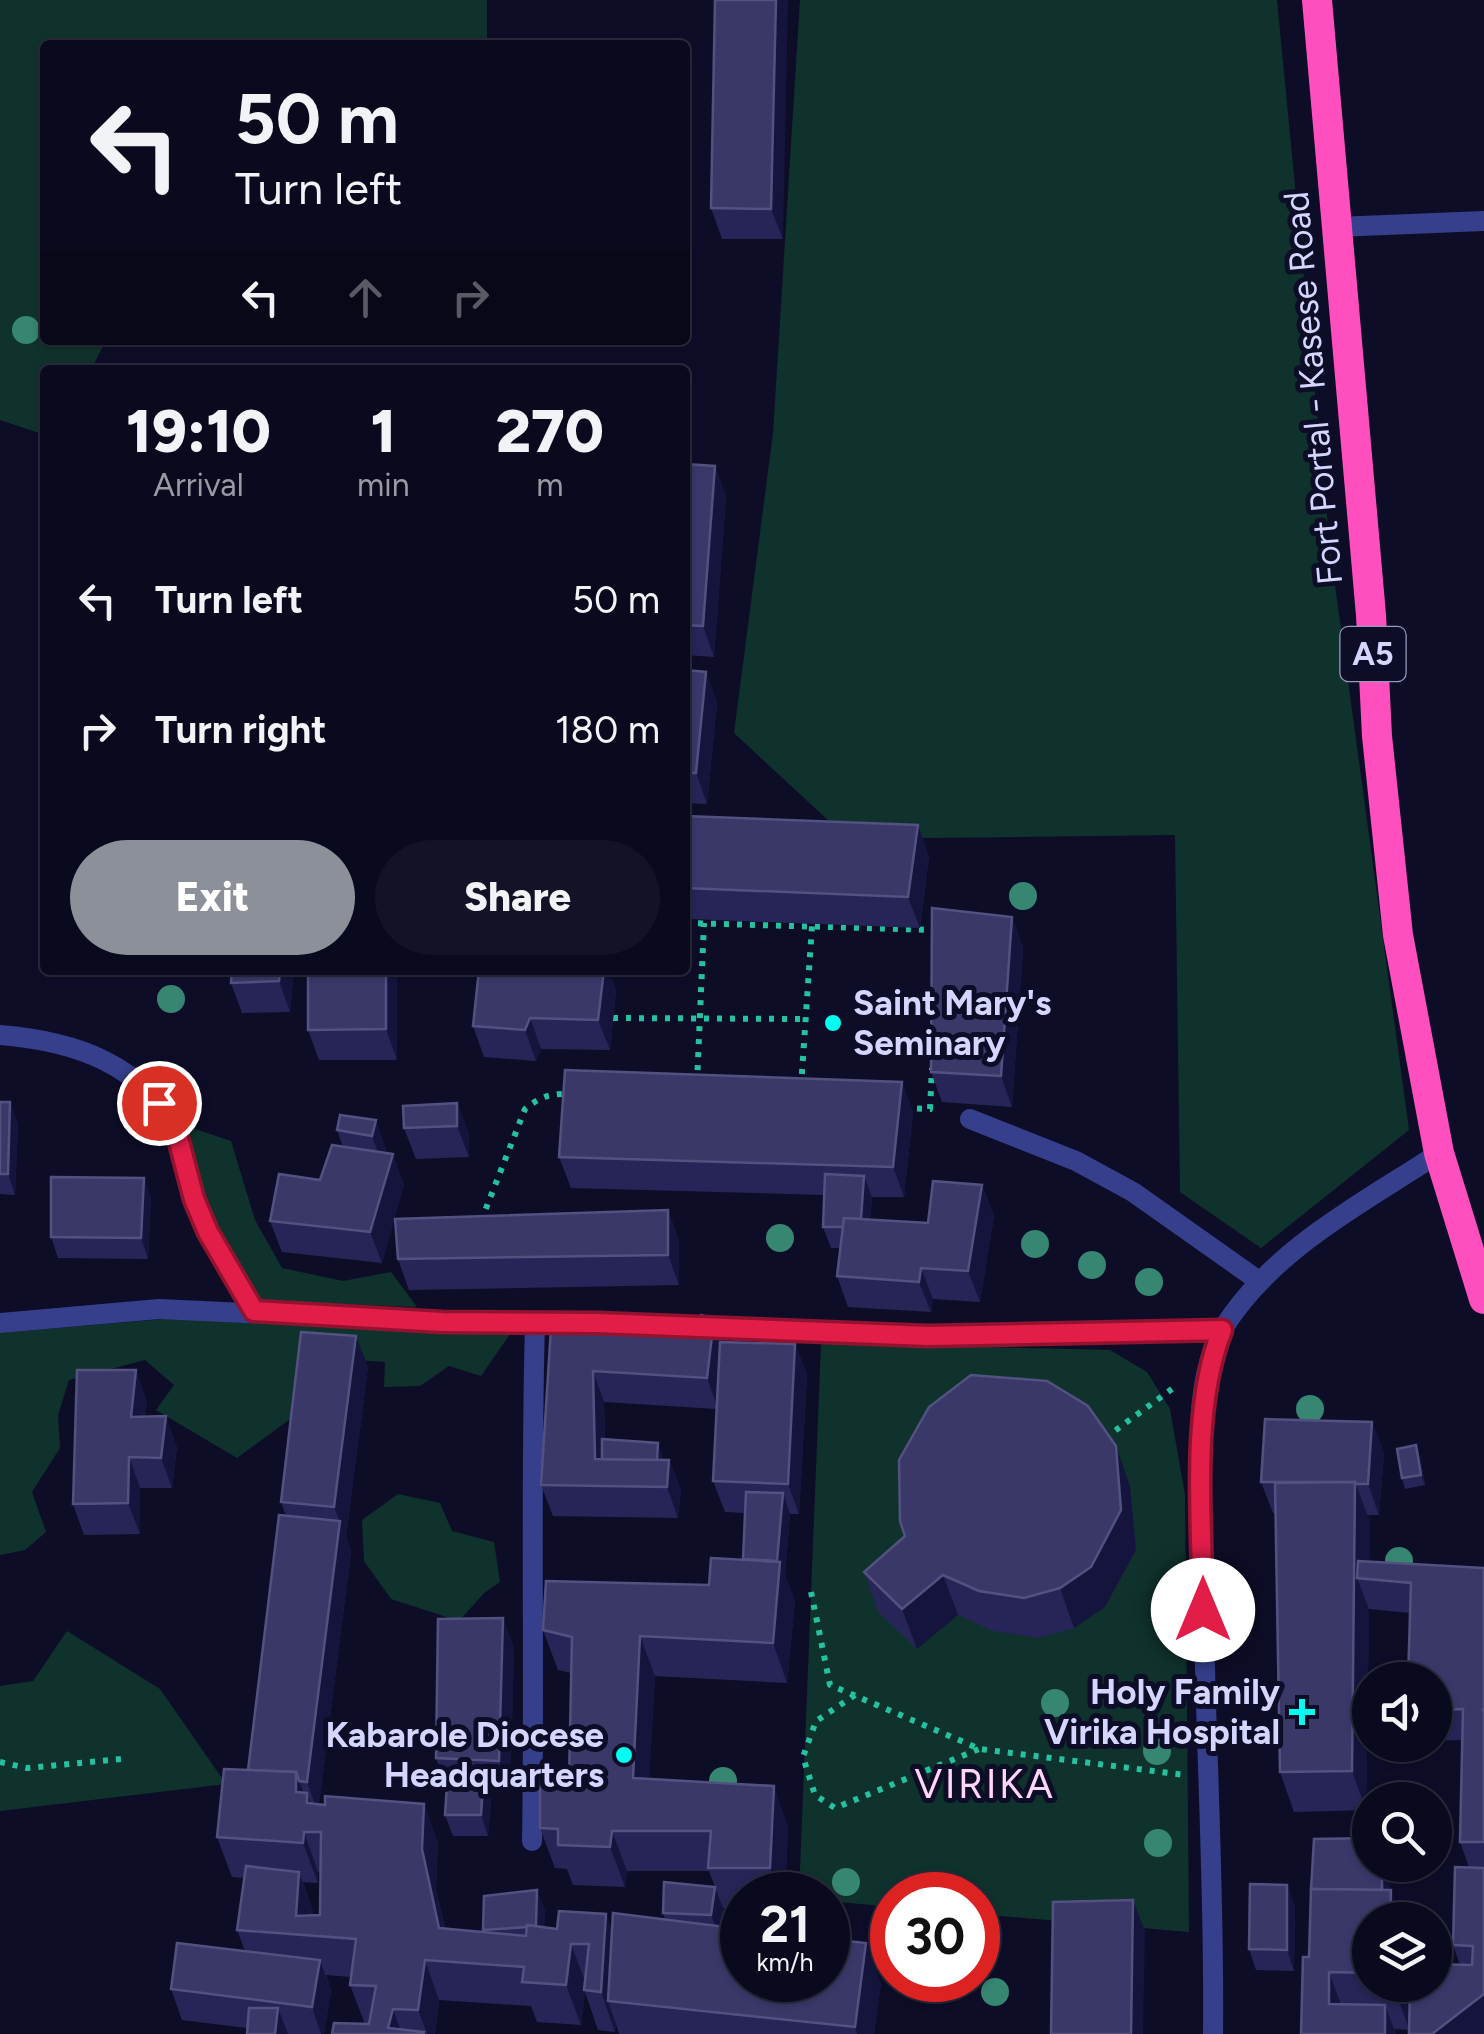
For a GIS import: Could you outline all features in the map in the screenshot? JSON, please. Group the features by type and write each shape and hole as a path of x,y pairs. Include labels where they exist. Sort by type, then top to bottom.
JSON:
{"highway":[{"name":"Fort Portal - Kasese Road","path":"1318,0 1372,614 1378,736 1398,934 1439,1153 1484,1299"}],"street":[{"path":"1336,227 1484,221"},
{"path":"0,1035 50,1039 82,1051 132,1075 159,1103 178,1138 194,1199 208,1232 254,1311"},
{"path":"970,1118 1076,1161 1133,1192 1259,1281"},
{"path":"1212,2034 1214,1966 1206,1777 1202,1408 1209,1362 1222,1330 1259,1281 1330,1224 1439,1153"},
{"path":"0,1322 159,1309 928,1336 1222,1330"},
{"path":"532,1841 531,1469 535,1324"}],"path":[{"path":"690,923 937,929 937,947"},
{"path":"696,1099 704,923"},
{"path":"800,1103 812,926"},
{"path":"613,1018 806,1019"},
{"path":"893,1107 930,1109 932,1055"},
{"path":"476,1234 525,1109 552,1093 588,1095"},
{"path":"1097,1443 1209,1362"},
{"path":"811,1592 830,1685 980,1749 1206,1777"},
{"path":"855,1696 816,1721 803,1757 815,1795 835,1808 980,1749"},
{"path":"0,1762 27,1768 121,1759"}],"green space":[{"path":"0,0 487,0 487,40 40,40 40,345 104,345 94,365 40,365 40,433 0,420"},
{"path":"800,0 1277,0 1330,548 1409,1130 1261,1248 1180,1192 1175,835 926,838 844,835 734,733 773,433"},
{"path":"183,1125 231,1141 255,1220 282,1268 343,1281 391,1272 417,1307 261,1301 222,1239 199,1185"},
{"path":"165,1319 512,1331 481,1376 449,1366 420,1386 384,1387 385,1362 309,1357 293,1417 237,1458 156,1410 174,1385 145,1360 69,1380 58,1415 60,1448 32,1492 46,1532 25,1550 0,1555 0,1333"},
{"path":"821,1343 1110,1350 1147,1372 1170,1409 1185,1495 1189,1932 1000,1916 1000,1872 870,1872 870,1905 850,1903 850,1872 800,1872"},
{"path":"398,1494 440,1503 452,1531 494,1542 500,1582 484,1593 459,1621 391,1599 364,1561 362,1520"},
{"path":"67,1631 160,1689 226,1784 0,1811 0,1686 33,1681"}],"building":[{"path":"715,0 776,0 771,209 711,208"},
{"path":"690,464 715,466 703,626 690,625"},
{"path":"690,670 706,672 696,773 690,773"},
{"path":"690,816 918,825 908,897 690,888"},
{"path":"932,908 1012,917 1001,1076 931,1072"},
{"path":"232,975 280,975 279,981 231,983"},
{"path":"308,975 386,975 386,1029 308,1030"},
{"path":"478,975 603,975 598,1020 530,1018 525,1030 473,1026"},
{"path":"565,1070 902,1082 893,1167 559,1157"},
{"path":"0,1102 10,1102 8,1174 0,1174"},
{"path":"457,1103 457,1126 404,1128 403,1106"},
{"path":"340,1115 376,1120 372,1136 337,1130"},
{"path":"332,1145 393,1154 370,1232 270,1221 279,1174 320,1180"},
{"path":"825,1174 864,1176 861,1219 844,1218 843,1227 823,1227"},
{"path":"51,1177 144,1178 141,1238 51,1237"},
{"path":"933,1181 982,1185 968,1271 921,1268 919,1282 837,1276 844,1218 928,1223"},
{"path":"668,1210 668,1255 398,1259 395,1219"},
{"path":"701,1315 714,1319 707,1378 593,1371 595,1459 669,1460 667,1487 541,1485 551,1328 696,1334"},
{"path":"301,1332 356,1336 334,1507 281,1502"},
{"path":"720,1342 795,1344 788,1484 713,1481"},
{"path":"77,1370 136,1370 131,1417 166,1416 161,1458 129,1457 128,1503 73,1504"},
{"path":"971,1375 1047,1381 1088,1406 1116,1446 1121,1510 1091,1567 1060,1588 1024,1598 979,1591 943,1575 902,1609 864,1572 905,1536 900,1521 899,1460 929,1407"},
{"path":"1265,1419 1372,1422 1368,1484 1261,1482"},
{"path":"602,1439 658,1443 657,1460 602,1459"},
{"path":"1416,1445 1421,1475 1402,1478 1397,1449"},
{"path":"1355,1482 1352,1771 1280,1772 1275,1483"},
{"path":"746,1492 783,1493 777,1561 743,1559"},
{"path":"279,1515 340,1521 307,1782 299,1781 296,1772 248,1770"},
{"path":"711,1558 780,1562 773,1643 640,1636 633,1778 774,1786 770,1868 708,1868 711,1831 612,1831 610,1847 558,1845 558,1829 540,1828 540,1778 569,1780 572,1637 543,1630 546,1581 709,1585"},
{"path":"1358,1561 1484,1568 1484,1842 1460,1842 1463,1709 1452,1709 1452,1662 1409,1662 1411,1583 1357,1578"},
{"path":"503,1618 499,1761 436,1758 438,1619"},
{"path":"224,1769 296,1772 296,1792 307,1793 307,1803 325,1805 325,1796 424,1804 422,1849 439,1928 526,1936 527,1925 557,1929 559,1911 606,1914 601,1992 584,1990 589,1944 571,1944 566,1985 522,1982 524,1967 425,1960 418,2010 393,2009 388,2028 423,2034 332,2034 334,2023 369,2024 376,1986 350,1985 356,1939 237,1930 246,1866 299,1872 296,1916 320,1915 321,1832 304,1832 303,1843 217,1837"},
{"path":"448,1769 484,1770 481,1815 445,1815"},
{"path":"1352,1838 1352,1882 1382,1882 1382,1890 1311,1889 1314,1839"},
{"path":"1455,1867 1484,1868 1484,1994 1432,2034 1409,2034 1410,2002 1452,2002 1452,1964 1472,1965 1473,1946 1453,1945"},
{"path":"664,1882 715,1887 711,1915 663,1913"},
{"path":"1250,1884 1287,1885 1287,1950 1249,1949"},
{"path":"1311,1889 1391,1890 1391,1902 1352,1902 1352,1973 1329,1972 1329,2004 1385,2005 1385,2034 1301,2034 1303,1957 1309,1957"},
{"path":"537,1890 536,1926 483,1930 484,1896"},
{"path":"1133,1900 1131,2034 1051,2034 1053,1902"},
{"path":"613,1913 720,1926 720,2002 850,2002 850,1941 866,1943 855,2027 608,2001"},
{"path":"177,1943 320,1960 312,2007 171,1989"},
{"path":"249,2008 278,2008 275,2034 247,2034"}],"place":[{"name":"Saint Mary's Seminary","path":"833,1023"},
{"name":"Holy Family Virika Hospital","path":"1302,1712"},
{"name":"Kabarole Diocese Headquarters","path":"624,1755"}],"district":[{"name":"VIRIKA","path":"985,1784"}],"route":[{"path":"159,1103 178,1138 194,1199 208,1232 254,1311 442,1322 597,1323 928,1336 1222,1330 1209,1362 1202,1408 1203,1610"}]}
